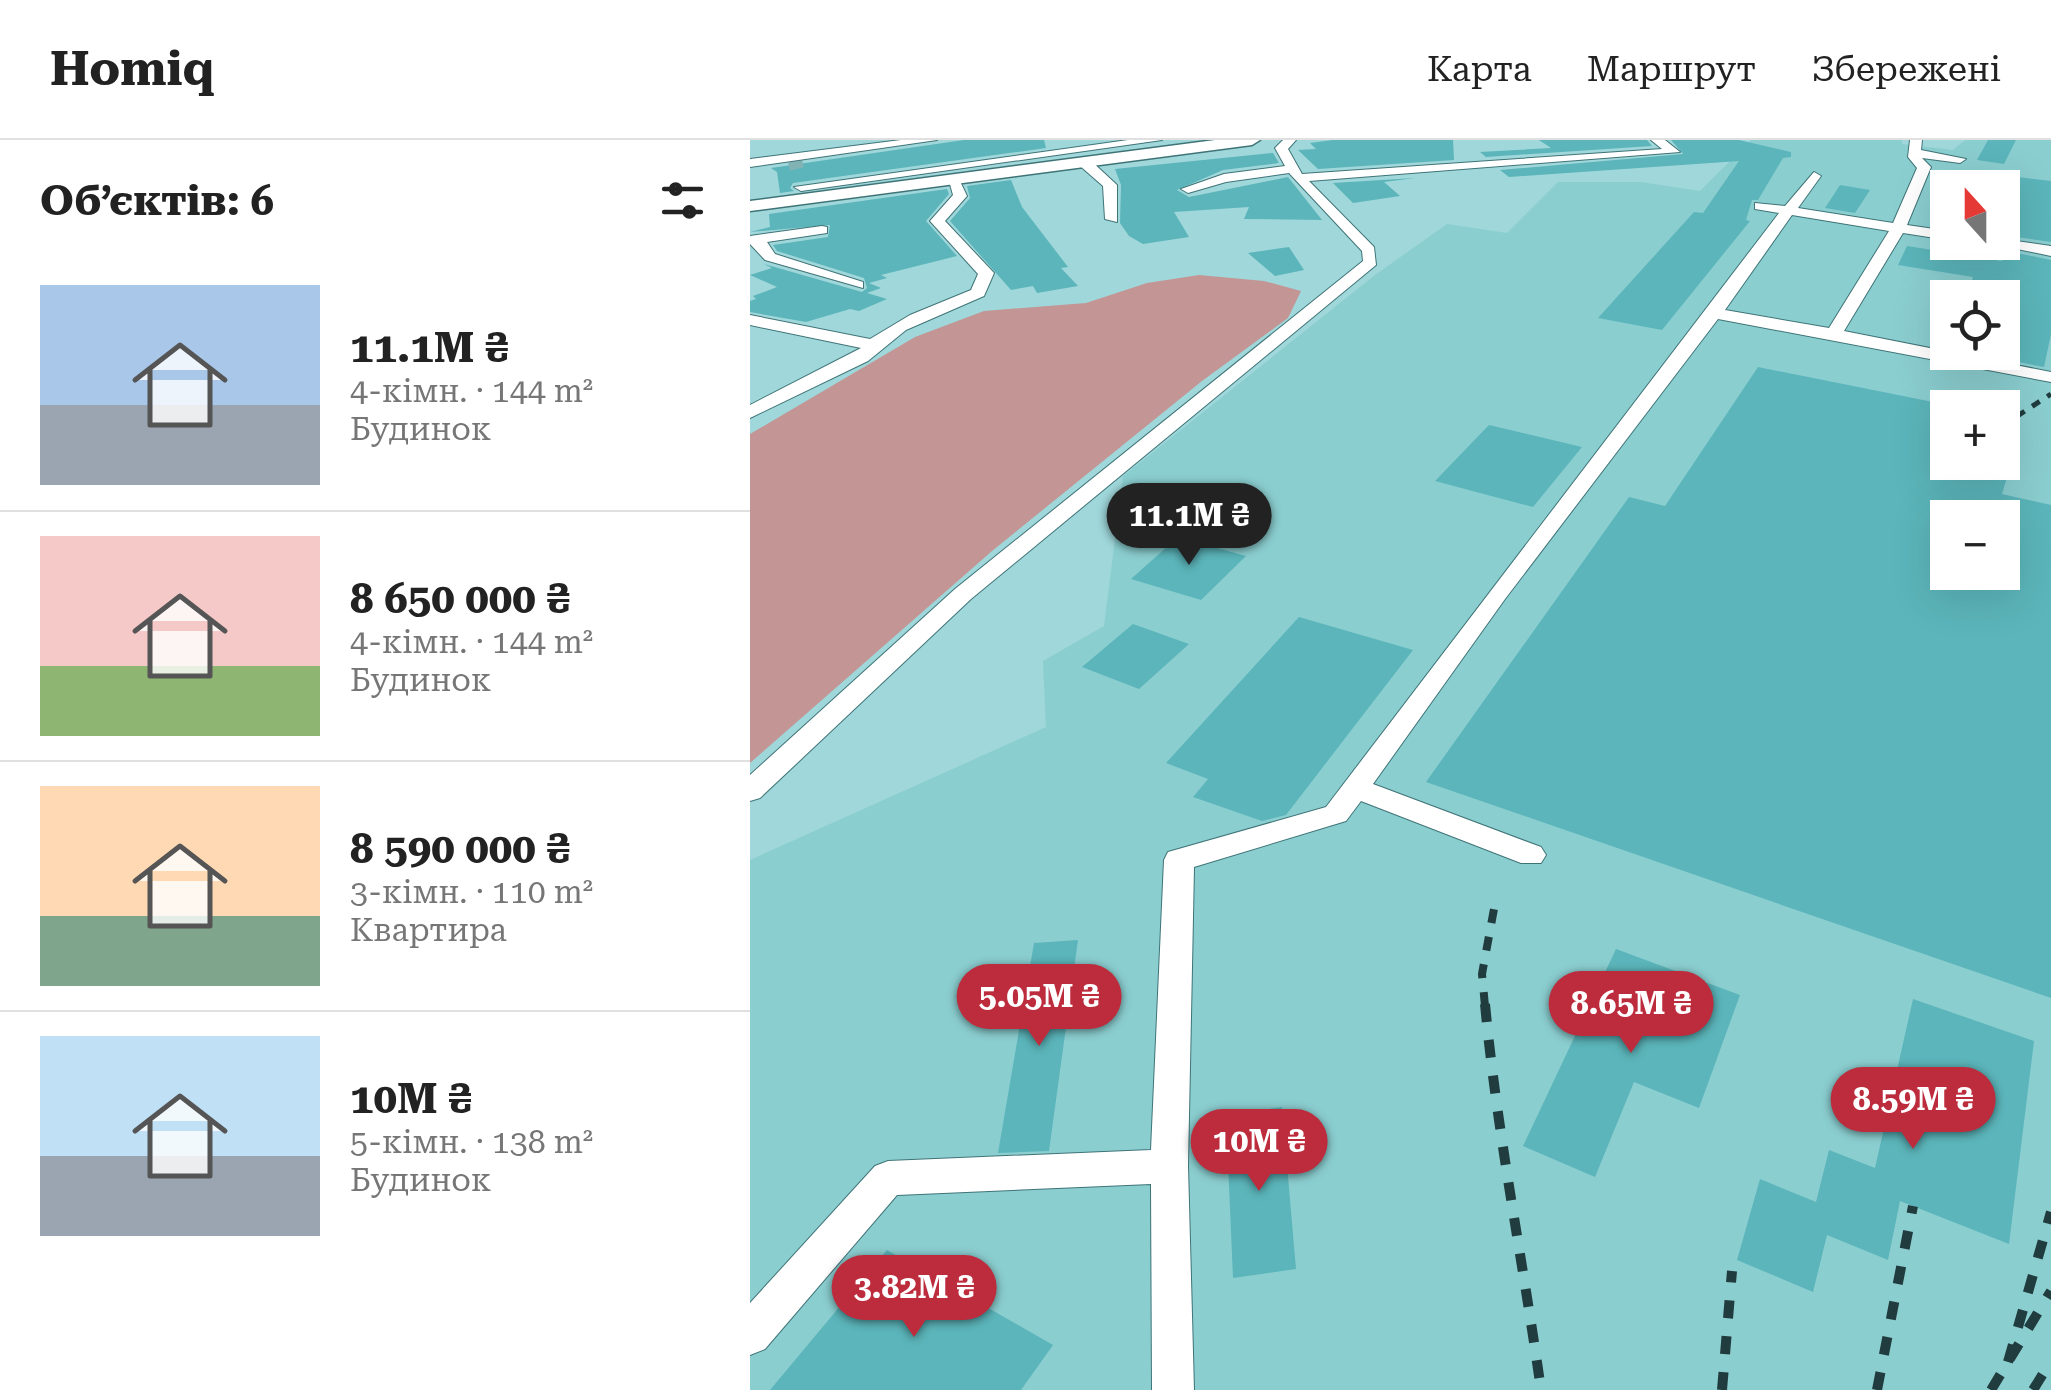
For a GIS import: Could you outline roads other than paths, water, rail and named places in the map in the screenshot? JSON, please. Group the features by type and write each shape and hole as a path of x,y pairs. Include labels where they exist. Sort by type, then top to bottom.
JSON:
{"main road":[{"path":"750,206 800,194 954,180 1084,162 1144,144 1251,140"}],"street":[{"path":"813,140 818,154"},
{"path":"750,163 795,163 818,154 931,140"},
{"path":"916,161 1075,140"},
{"path":"750,791 963,594 1214,386 1326,303 1371,262 1370,250 1294,173 1286,144 1251,140"},
{"path":"795,163 800,194 1144,144"},
{"path":"1188,189 1224,178 1560,160 1689,144"},
{"path":"1535,161 1547,174 1557,176 1686,166 1665,145"},
{"path":"1915,146 1960,160"},
{"path":"1834,334 1901,226 1924,168 1915,146"},
{"path":"1084,162 1110,185 1112,218"},
{"path":"1173,1390 1169,1166 1179,860 1336,814 1814,176"},
{"path":"750,412 862,357 872,344 927,305 978,294 986,273 937,221 960,196 954,180"},
{"path":"1760,206 1930,232"},
{"path":"753,239 822,230"},
{"path":"753,239 770,257 857,285"},
{"path":"2020,246 2051,250"},
{"path":"1714,313 2051,377"},
{"path":"750,320 872,344"},
{"path":"1356,788 1532,855"},
{"path":"750,1334 888,1178 1169,1166"}],"tunnel":[{"path":"795,161 797,169"}],"railway":[{"path":"2020,414 2051,394"},
{"path":"1485,1006 1482,974 1496,898"},
{"path":"1485,1004 1503,1149 1541,1390"},
{"path":"1877,1390 1913,1206"},
{"path":"2008,1362 2051,1212"},
{"path":"1722,1390 1732,1271"},
{"path":"2008,1362 2051,1291"},
{"path":"2033,1390 2051,1361"},
{"path":"1991,1390 2008,1362"}]}
